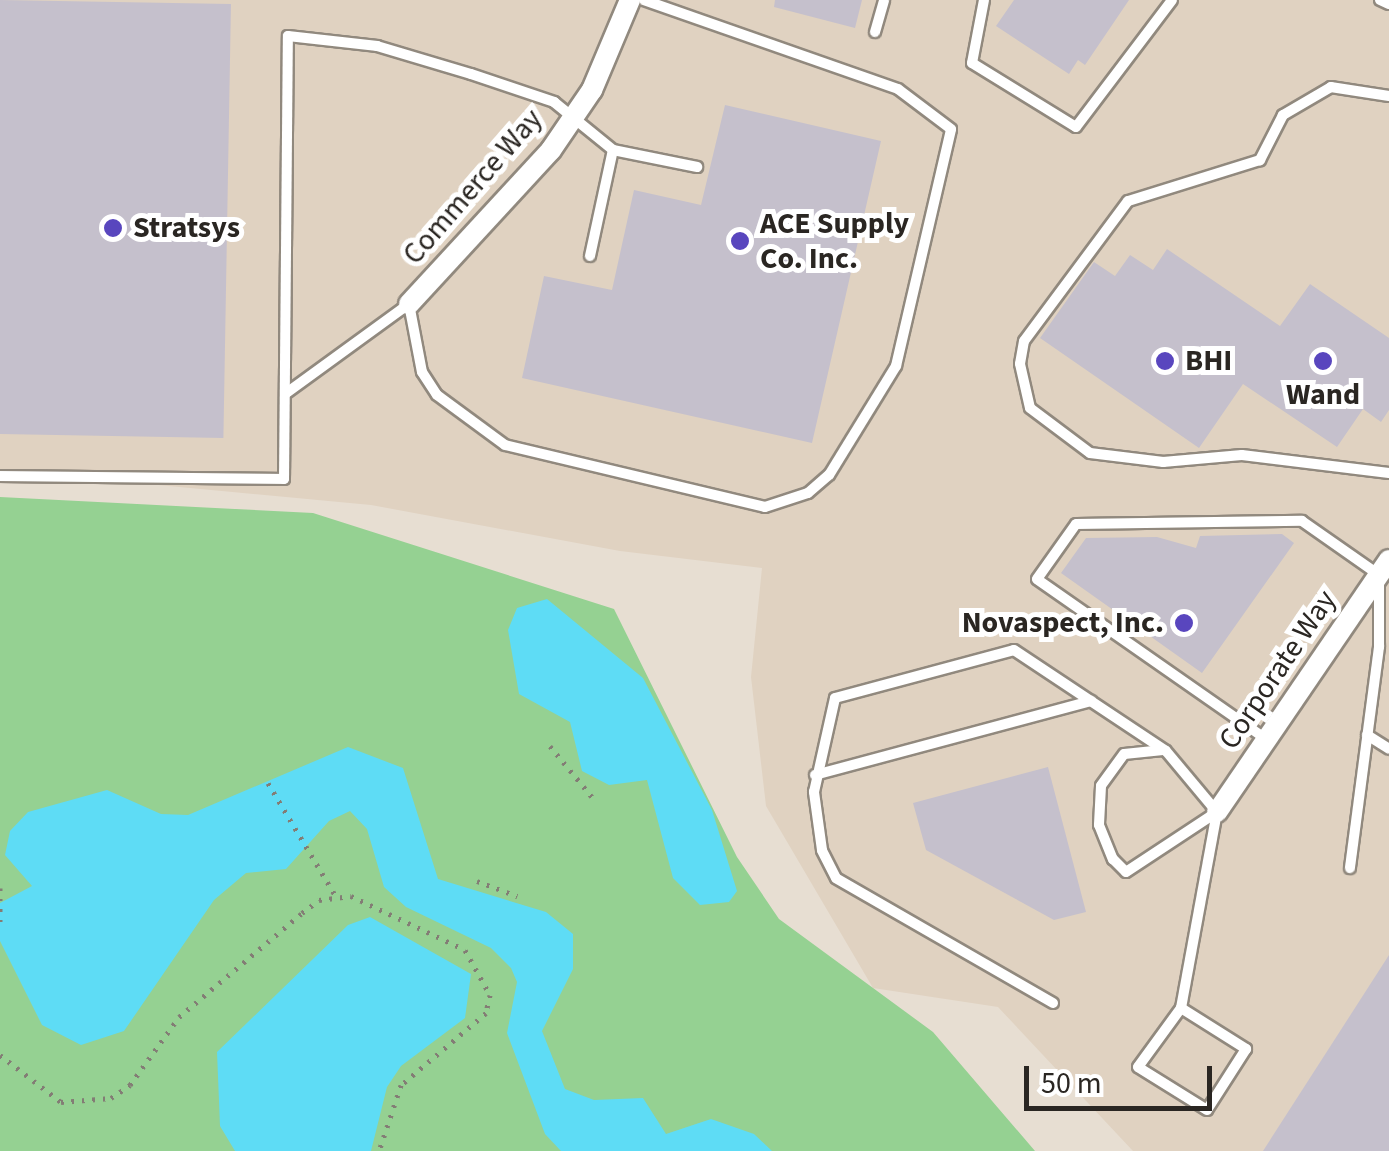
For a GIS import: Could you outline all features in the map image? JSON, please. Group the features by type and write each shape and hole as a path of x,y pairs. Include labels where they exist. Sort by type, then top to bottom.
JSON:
{"street":[{"name":"Commerce Way","path":"409,304 572,120 630,0"},
{"name":"Corporate Way","path":"1218,812 1384,567"}],"lane":[{"path":"285,394 409,304 422,372 437,395 505,446 765,507 808,493 829,475 896,366 951,128 898,90 644,0"},
{"path":"875,32 884,0"},
{"path":"984,0 972,63 1076,127 1172,0"},
{"path":"1380,0 1389,4"},
{"path":"0,476 284,479 288,36 377,46 443,66 554,102 613,150 698,167"},
{"path":"1389,96 1331,87 1283,116 1260,160 1128,201 1024,341 1020,364 1030,408 1090,453 1164,462 1242,454 1389,473"},
{"path":"590,256 613,150"},
{"path":"1267,740 1037,578 1076,524 1302,521 1384,567 1368,736 1350,868"},
{"path":"1053,1003 836,878 822,850 815,775 835,698 1014,650 1166,751 1218,812"},
{"path":"815,775 1091,701"},
{"path":"1368,736 1389,750"},
{"path":"1166,751 1124,754 1101,786 1099,826 1113,859 1126,872 1218,812"},
{"path":"1180,1008 1246,1049 1207,1110 1138,1067 1180,1008 1218,812"}],"path":[{"path":"550,746 571,763 592,797"},
{"path":"268,783 312,848 336,895"},
{"path":"477,882 517,896"},
{"path":"0,888 0,925"},
{"path":"0,1056 62,1102 111,1098 130,1085 179,1017 302,913 336,895 367,900 464,950 490,995 486,1013 401,1085 379,1151"}],"shaded area":[{"path":"0,0 1389,0 1389,1151 1133,1151 998,1007 873,988 766,806 751,677 762,568 620,551 371,505 0,470"}],"green space":[{"path":"0,497 313,513 614,609 737,857 779,919 933,1032 1035,1151 0,1151"}],"water":[{"path":"547,599 643,678 712,810 737,891 729,902 700,905 673,878 647,780 609,785 582,771 570,722 519,694 508,630 517,608"},
{"path":"348,747 403,768 438,879 546,912 573,934 573,969 542,1031 565,1089 594,1100 643,1098 666,1134 711,1119 754,1134 772,1151 561,1151 545,1134 507,1033 517,982 511,968 491,948 406,907 384,887 367,829 350,811 329,821 286,869 246,873 214,900 124,1031 81,1045 42,1025 0,941 0,903 32,886 5,855 10,831 28,812 107,790 161,814 188,815"},
{"path":"370,917 471,974 465,1018 401,1066 387,1087 371,1151 235,1151 220,1126 217,1052 348,925"}],"building":[{"name":"Stratsys","path":"0,0 231,4 223,438 0,434"},
{"path":"775,0 862,0 855,28 774,7"},
{"path":"1014,0 1129,0 1085,65 1078,60 1069,74 996,26"},
{"name":"ACE Supply Co. Inc.","path":"725,105 881,141 812,443 522,378 544,276 612,290 634,190 701,205"},
{"name":"BHI","path":"1167,249 1280,326 1310,284 1389,338 1389,410 1381,422 1363,409 1337,447 1243,384 1199,448 1040,338 1094,262 1115,276 1130,255 1153,270"},
{"name":"Novaspect, Inc.","path":"1282,534 1294,543 1202,673 1061,573 1086,538 1157,537 1196,548 1200,536"},
{"path":"1048,767 1086,912 1054,920 926,850 913,803"},
{"path":"1389,955 1389,1151 1263,1151"}],"place":[{"name":"Stratsys","path":"113,228"},
{"name":"ACE Supply Co. Inc.","path":"740,241"},
{"name":"BHI","path":"1165,361"},
{"name":"Wand","path":"1323,361"},
{"name":"Novaspect, Inc.","path":"1184,623"}]}
